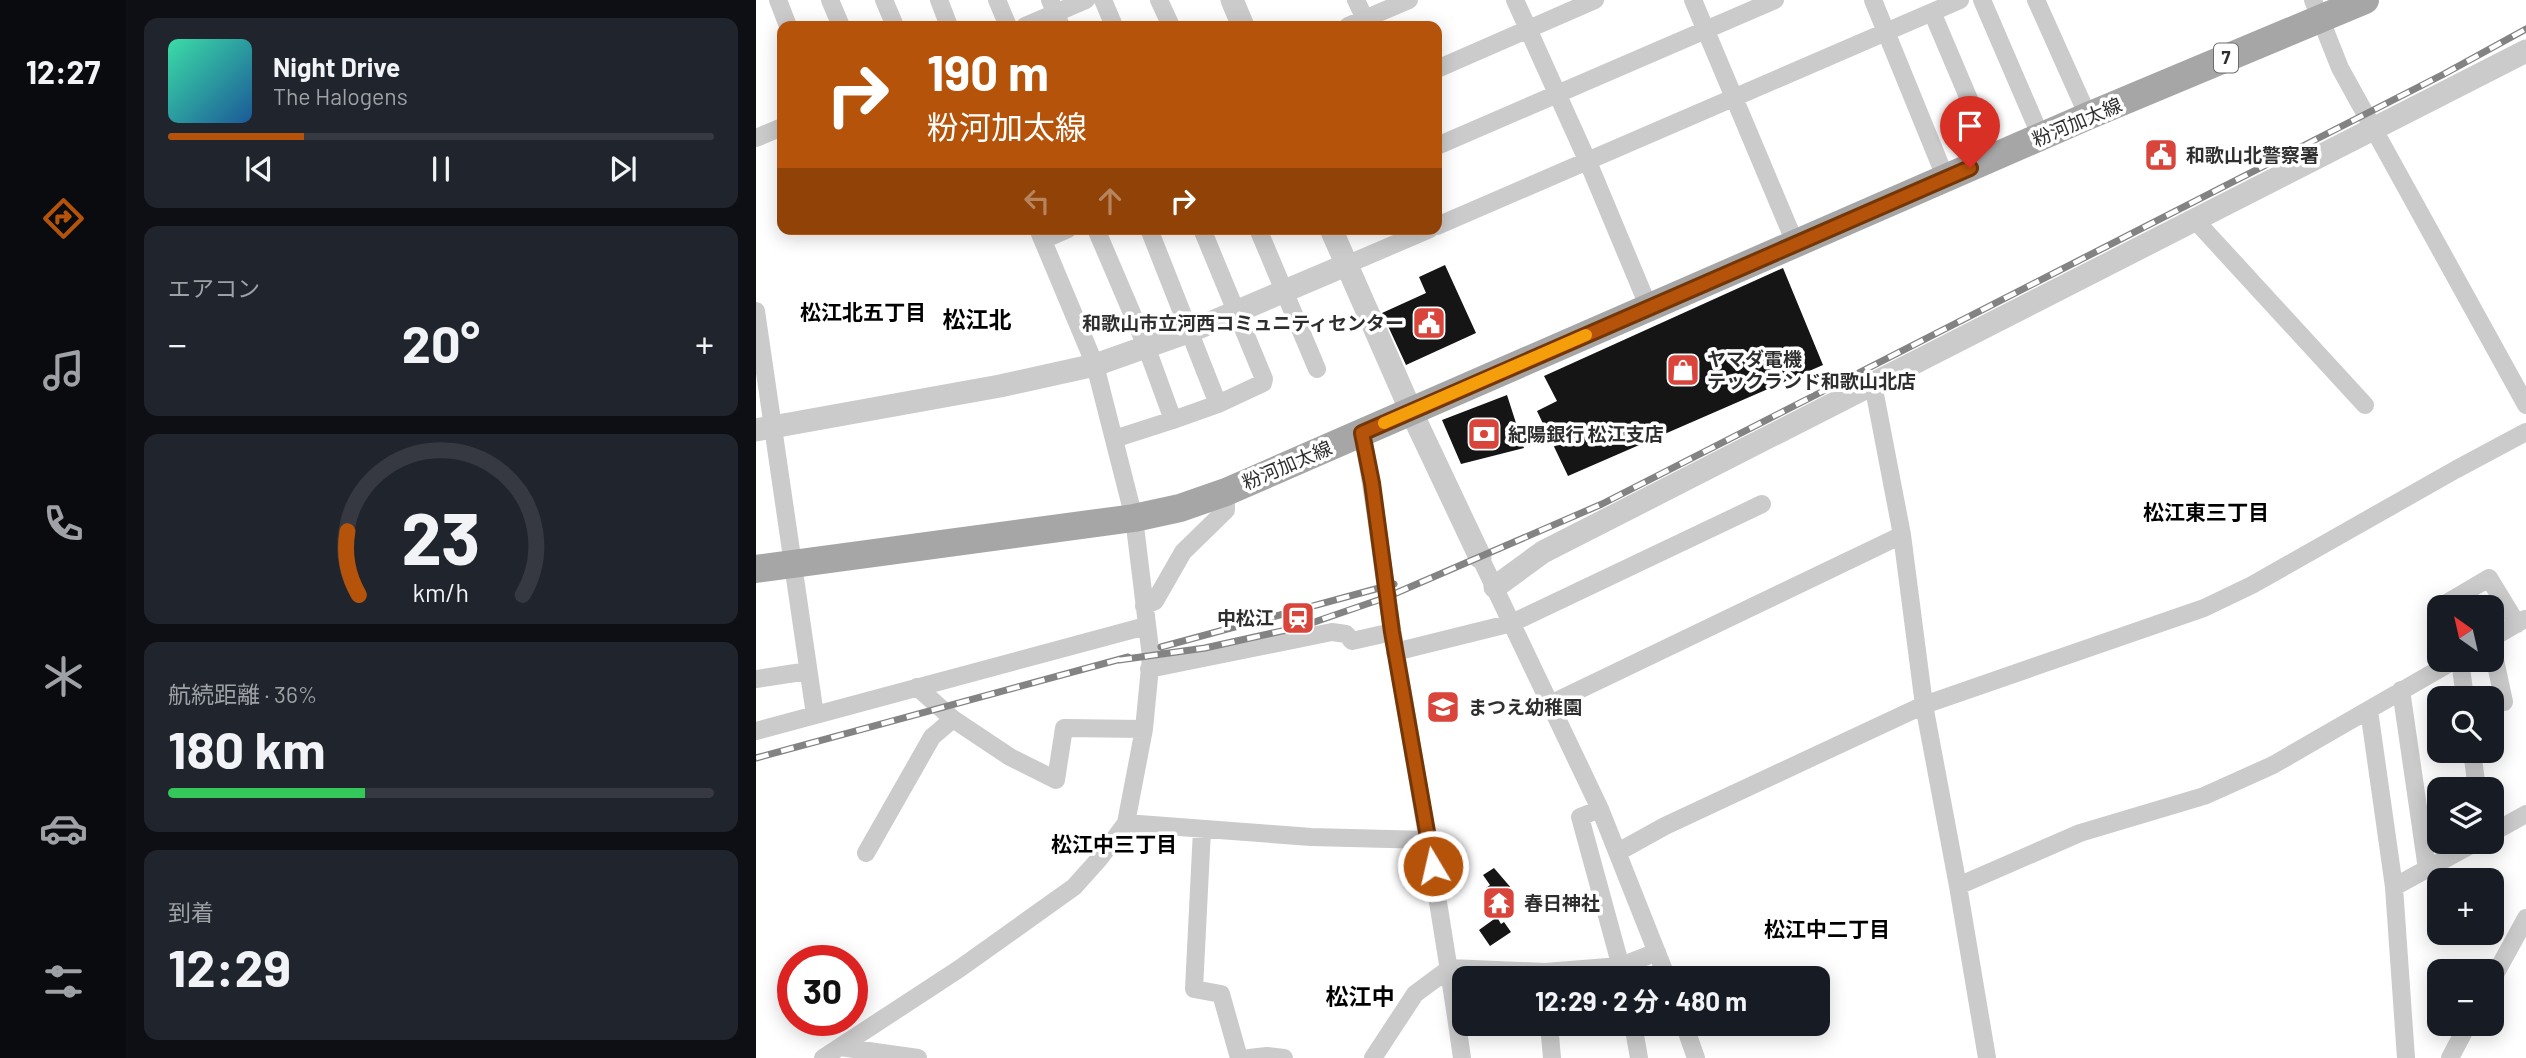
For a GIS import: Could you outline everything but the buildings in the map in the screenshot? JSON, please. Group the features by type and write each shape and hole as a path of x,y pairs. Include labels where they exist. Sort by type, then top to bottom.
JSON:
{"main road":[{"name":"粉河加太線","path":"756,569 1134,517 1181,508 1226,492 1796,245 2088,116 2316,10 2365,0"}],"street":[{"path":"778,0 786,21"},
{"path":"830,0 839,21"},
{"path":"884,0 893,21"},
{"path":"939,0 947,21"},
{"path":"997,0 1006,21"},
{"path":"1037,21 1086,0"},
{"path":"1103,0 1112,21"},
{"path":"1159,0 1169,21"},
{"path":"1232,0 1241,21"},
{"path":"1356,0 1357,21"},
{"path":"1362,21 1409,0"},
{"path":"1515,0 1588,162 1649,308"},
{"path":"1442,67 1595,0"},
{"path":"1693,0 1796,245"},
{"path":"1442,144 1776,0"},
{"path":"1873,0 1946,179"},
{"path":"1442,224 1960,0"},
{"path":"1982,0 2041,137"},
{"path":"2036,0 2088,116"},
{"path":"2316,10 2340,68 2526,405"},
{"path":"1932,12 1994,158"},
{"path":"1496,587 1543,552 2526,51"},
{"path":"756,138 777,129"},
{"path":"2194,220 2365,405"},
{"path":"823,1058 959,969 1074,887 1126,823 1144,729 1150,650 1134,517 1095,365 1040,235"},
{"path":"1099,235 1146,346 1173,420"},
{"path":"1151,235 1219,404"},
{"path":"1114,439 1219,404 1263,383 1265,379 1205,235"},
{"path":"1261,235 1317,369"},
{"path":"1334,235 1411,411 1600,808 1662,966"},
{"path":"764,429 1000,386 1095,365 1238,312 1416,235"},
{"path":"756,311 764,429 794,563 815,715"},
{"path":"1873,384 1902,535 1924,705 1987,1058"},
{"path":"1618,852 1665,826 1924,705 2204,608 2252,585 2526,432"},
{"path":"1362,433 1372,483 1395,652 1450,968 1462,1058"},
{"path":"1144,606 1155,601 1183,552 1226,510 1226,492"},
{"path":"1395,652 1512,623 1762,504"},
{"path":"1550,704 1902,535"},
{"path":"2460,595 2489,578 2502,595"},
{"path":"2504,598 2521,621 2504,631"},
{"path":"2423,617 2427,615"},
{"path":"756,732 1146,626"},
{"path":"1149,669 1332,632 1346,634 1352,640 1392,632"},
{"path":"756,679 808,671"},
{"path":"1958,886 2080,833 2204,796 2273,765 2433,672"},
{"path":"917,687 953,719 1010,757 1056,780 1064,728 1144,729"},
{"path":"2394,887 2427,869 2401,690"},
{"path":"2368,709 2394,887 2406,1058"},
{"path":"866,853 932,737 953,719"},
{"path":"1600,808 1580,817 1621,966"},
{"path":"2504,826 2526,814"},
{"path":"1126,823 1311,837 1429,840"},
{"path":"1202,830 1194,989 1221,994 1239,1058"},
{"path":"2429,868 2454,854"},
{"path":"2504,959 2526,918"},
{"path":"1633,966 1657,952"},
{"path":"1373,1058 1415,994 1450,968"},
{"path":"1550,1036 1552,1058"},
{"path":"1635,1036 1639,1058"},
{"path":"1688,1036 1696,1058"},
{"path":"2450,1058 2462,1036"},
{"path":"840,1047 918,1058"},
{"path":"1249,1058 1284,1058"}],"railway":[{"path":"1119,660 1205,648 1300,627 1387,597 1602,504 2444,74 2526,29"},
{"path":"1161,647 1394,584"},
{"path":"756,758 1128,657"}],"slow traffic":[{"path":"1384,423 1586,335"}],"place":[{"name":"和歌山北警察署","path":"2161,155"},
{"name":"和歌山市立河西コミュニティセンター","path":"1429,323"},
{"name":"ヤマダ電機 テックランド和歌山北店","path":"1683,370"},
{"name":"紀陽銀行 松江支店","path":"1484,434"},
{"name":"中松江","path":"1298,618"},
{"name":"まつえ幼稚園","path":"1443,707"},
{"name":"春日神社","path":"1499,903"}],"district":[{"name":"松江北五丁目","path":"863,313"},
{"name":"松江北","path":"977,320"},
{"name":"松江東三丁目","path":"2206,513"},
{"name":"松江中三丁目","path":"1114,845"},
{"name":"松江中二丁目","path":"1827,930"},
{"name":"松江中","path":"1360,997"}],"route":[{"path":"1433,866 1392,632 1372,483 1362,433 1970,168"}]}
